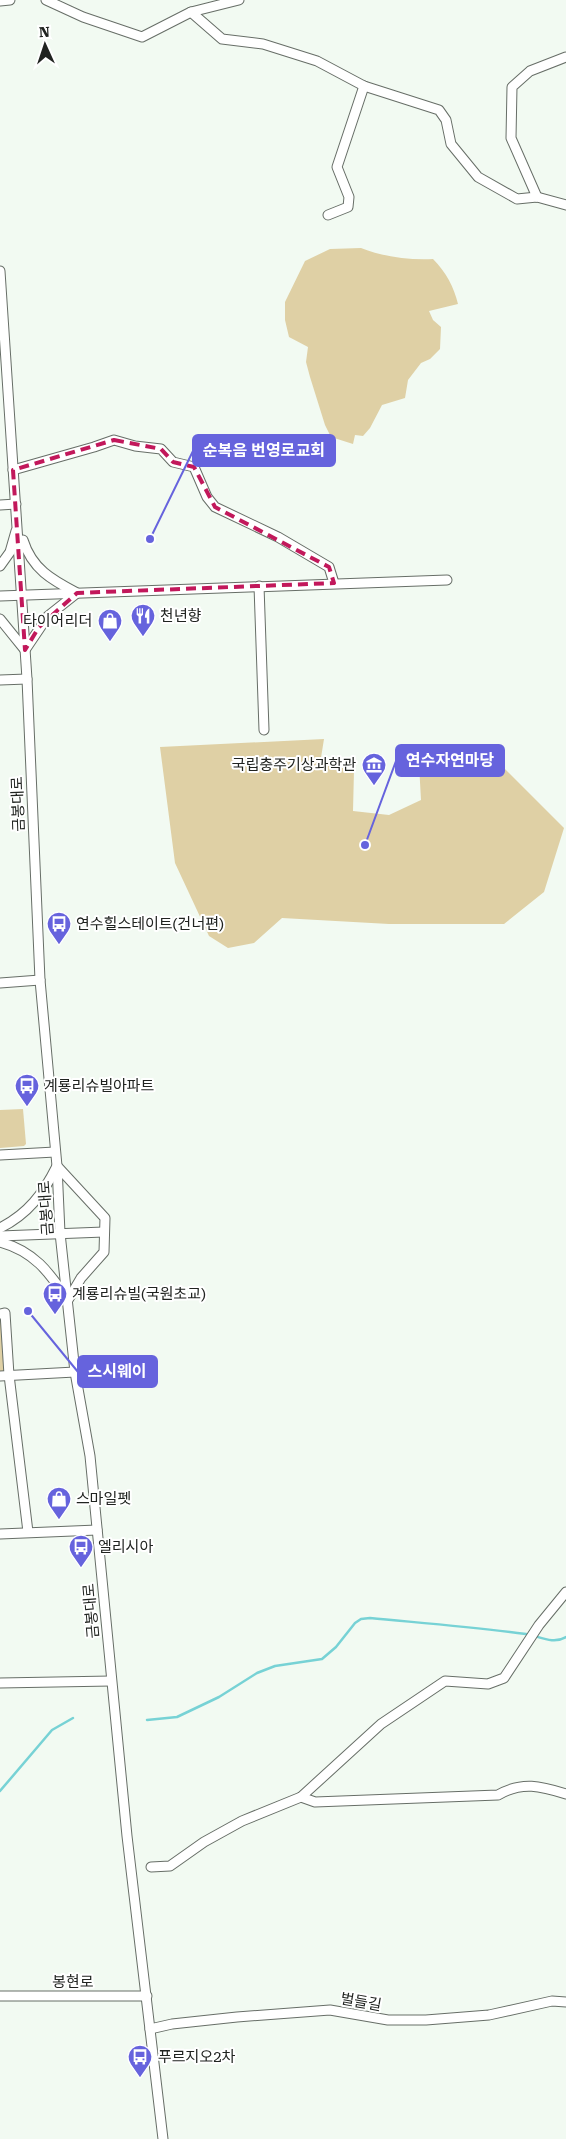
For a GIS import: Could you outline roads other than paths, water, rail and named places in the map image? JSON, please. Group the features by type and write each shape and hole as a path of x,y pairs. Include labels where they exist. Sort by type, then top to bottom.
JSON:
{"street":[{"path":"0,1 10,0"},
{"path":"46,0 83,17 142,37 191,12 239,0"},
{"path":"191,12 222,39 263,44 317,60 364,86 438,110 446,120 451,144 478,177 517,199 537,197 566,206"},
{"path":"537,197 511,138 512,87 530,72 566,57"},
{"path":"328,215 348,208 349,197 337,167 364,86"},
{"name":"금봉대로","path":"0,271 26,650 40,980 57,1166 60,1233 75,1372 90,1456 127,1836 163,2139"},
{"path":"13,470 86,450 114,440 135,446 162,449 173,462 194,467 207,496 215,507 278,537 329,567 334,582"},
{"path":"0,505 16,504"},
{"path":"0,566 10,552 18,526"},
{"path":"18,526 27,553 39,570 48,578 77,593"},
{"path":"0,596 334,582 446,580"},
{"path":"259,586 264,730"},
{"path":"0,620 26,650 48,616 77,593"},
{"path":"0,680 27,679"},
{"path":"0,983 40,980"},
{"path":"0,1155 55,1152"},
{"path":"0,1228 21,1216 41,1194 57,1166 105,1218 104,1252 81,1278 68,1300 47,1269 38,1261 0,1242"},
{"path":"0,1236 104,1232"},
{"path":"0,1314 5,1313 5,1376 28,1532"},
{"path":"5,1376 75,1372"},
{"path":"0,1534 98,1530"},
{"path":"151,1866 170,1866 204,1842 242,1821 301,1797 381,1724 446,1681 488,1684 504,1678 536,1630 566,1592"},
{"path":"0,1682 111,1681"},
{"path":"301,1797 315,1802 498,1795 511,1787 526,1786 544,1787 566,1794"},
{"name":"봉현로","path":"0,1996 147,1996"},
{"name":"벌들길","path":"150,2029 172,2024 246,2016 330,2010 388,2020 426,2020 489,2015 552,2001 566,2002"}],"waterway":[{"path":"147,1720 177,1717 219,1697 257,1673 275,1666 322,1659 336,1647 355,1623 361,1619 370,1618 487,1629 526,1634 551,1640 566,1637"},
{"path":"0,1791 52,1730 73,1718"}],"place":[{"name":"순복음 번영로교회","path":"150,539"},
{"name":"천년향","path":"143,637"},
{"name":"타이어리더","path":"110,642"},
{"name":"국립충주기상과학관","path":"374,786"},
{"name":"연수자연마당","path":"365,845"},
{"name":"연수힐스테이트(건너편)","path":"59,945"},
{"name":"계룡리슈빌아파트","path":"27,1107"},
{"name":"스시웨이","path":"28,1311"},
{"name":"계룡리슈빌(국원초교)","path":"55,1315"},
{"name":"스마일펫","path":"59,1520"},
{"name":"엘리시아","path":"81,1568"},
{"name":"푸르지오2차","path":"140,2078"}]}
